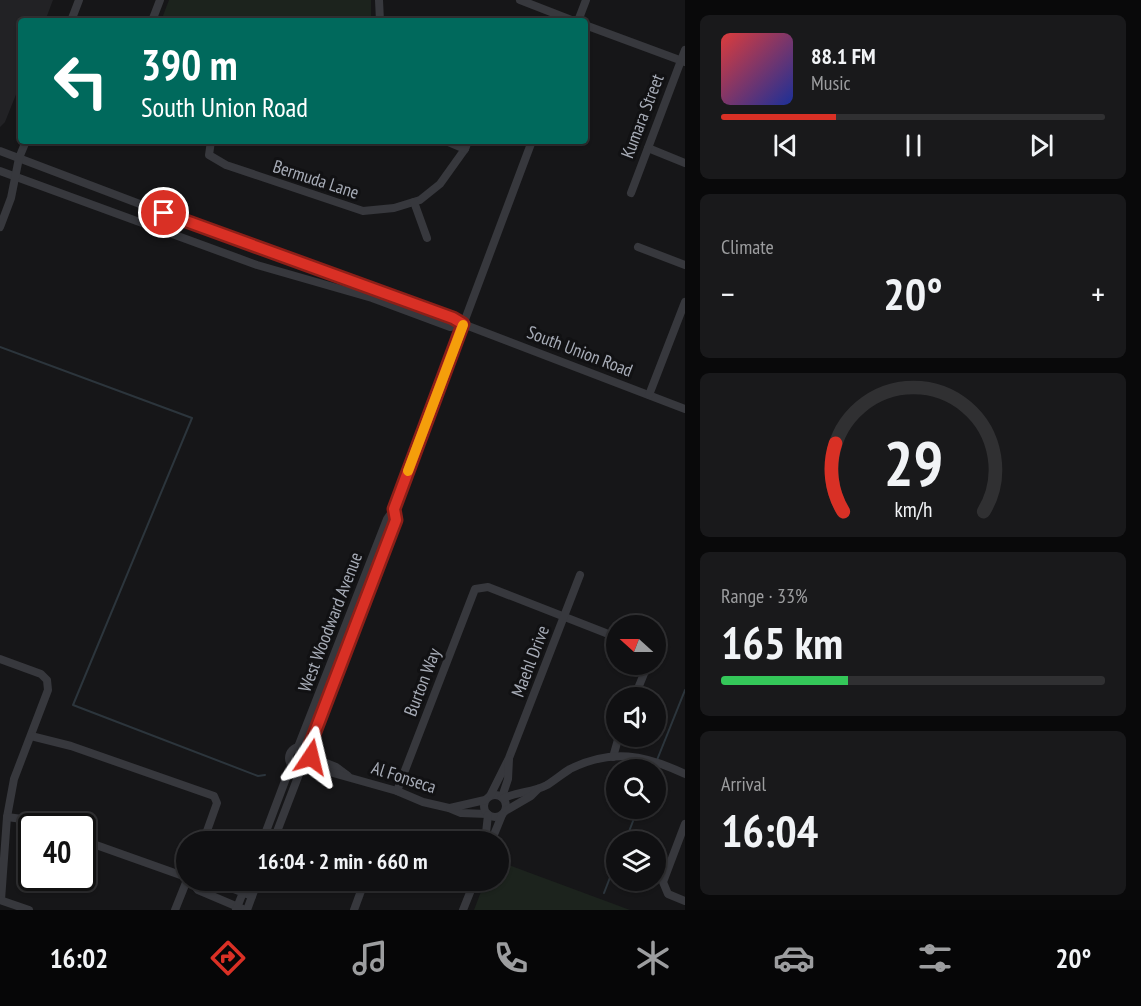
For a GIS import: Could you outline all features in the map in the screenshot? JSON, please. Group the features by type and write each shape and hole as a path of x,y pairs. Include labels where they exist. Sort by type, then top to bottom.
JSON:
{"street":[{"path":"72,18 79,0"},
{"path":"153,18 160,0"},
{"path":"379,0 380,18"},
{"path":"519,0 568,18"},
{"path":"577,18 586,0"},
{"path":"588,26 683,62"},
{"name":"Kumara Street","path":"631,193 683,62 685,50"},
{"path":"0,226 11,198 19,158 25,144"},
{"name":"Bermuda Lane","path":"211,144 209,155 226,165 363,212 394,208 420,200 440,184 466,145"},
{"name":"West Woodward Avenue","path":"291,765 290,753 298,747 387,519 394,509 531,144"},
{"path":"648,148 685,163"},
{"name":"South Union Road","path":"0,151 211,231 376,288 685,409"},
{"name":"South Union Road","path":"0,171 257,265 372,298 450,327 463,324"},
{"path":"414,202 427,238"},
{"path":"638,247 685,265"},
{"path":"649,395 685,302"},
{"name":"West Woodward Avenue","path":"278,831 307,760 396,520 394,509"},
{"name":"Maehl Drive","path":"488,798 509,758 580,575"},
{"name":"Burton Way","path":"397,791 475,589 488,587 565,616"},
{"path":"565,616 606,633"},
{"path":"0,659 41,674 47,680 48,690 14,779 7,818 1,900 29,910"},
{"path":"31,736 71,746 214,796 217,803 207,831"},
{"path":"266,831 291,765 307,760 298,747"},
{"path":"613,757 616,747"},
{"path":"487,814 496,817 531,796 538,789 584,764 613,757 634,756 660,762 685,774"},
{"name":"Maehl Drive","path":"503,797 508,779 509,758"},
{"name":"Al Fonseca","path":"307,760 333,774 348,776 397,791 434,805 461,813 487,814"},
{"path":"508,779 509,784 518,793"},
{"path":"486,831 487,814 484,808 488,798 496,794 503,797 538,789"},
{"path":"496,831 507,805 503,797"},
{"name":"Al Fonseca","path":"449,808 488,798"},
{"path":"7,818 18,819"},
{"path":"685,824 663,882 668,894 685,901"},
{"path":"96,845 176,875"},
{"path":"176,910 184,891"},
{"path":"200,891 241,909"},
{"path":"241,909 254,891"},
{"path":"354,910 361,891"},
{"path":"463,910 471,891"},
{"path":"241,909 243,892 252,896"}],"shaded area":[{"path":"0,0 53,0 46,18 18,18 18,90 5,122 0,127"},
{"path":"169,0 371,0 371,18 162,18"},
{"path":"509,865 630,910 474,910 481,891 509,891"}],"waterway":[{"path":"0,347 192,418 73,705 258,776 265,775"},
{"path":"657,759 685,690"},
{"path":"629,831 634,819"},
{"path":"604,893 606,888"}],"slow traffic":[{"path":"408,471 463,325"}],"route":[{"path":"164,213 376,288 463,324 394,509 396,520 308,750 311,757"}]}
